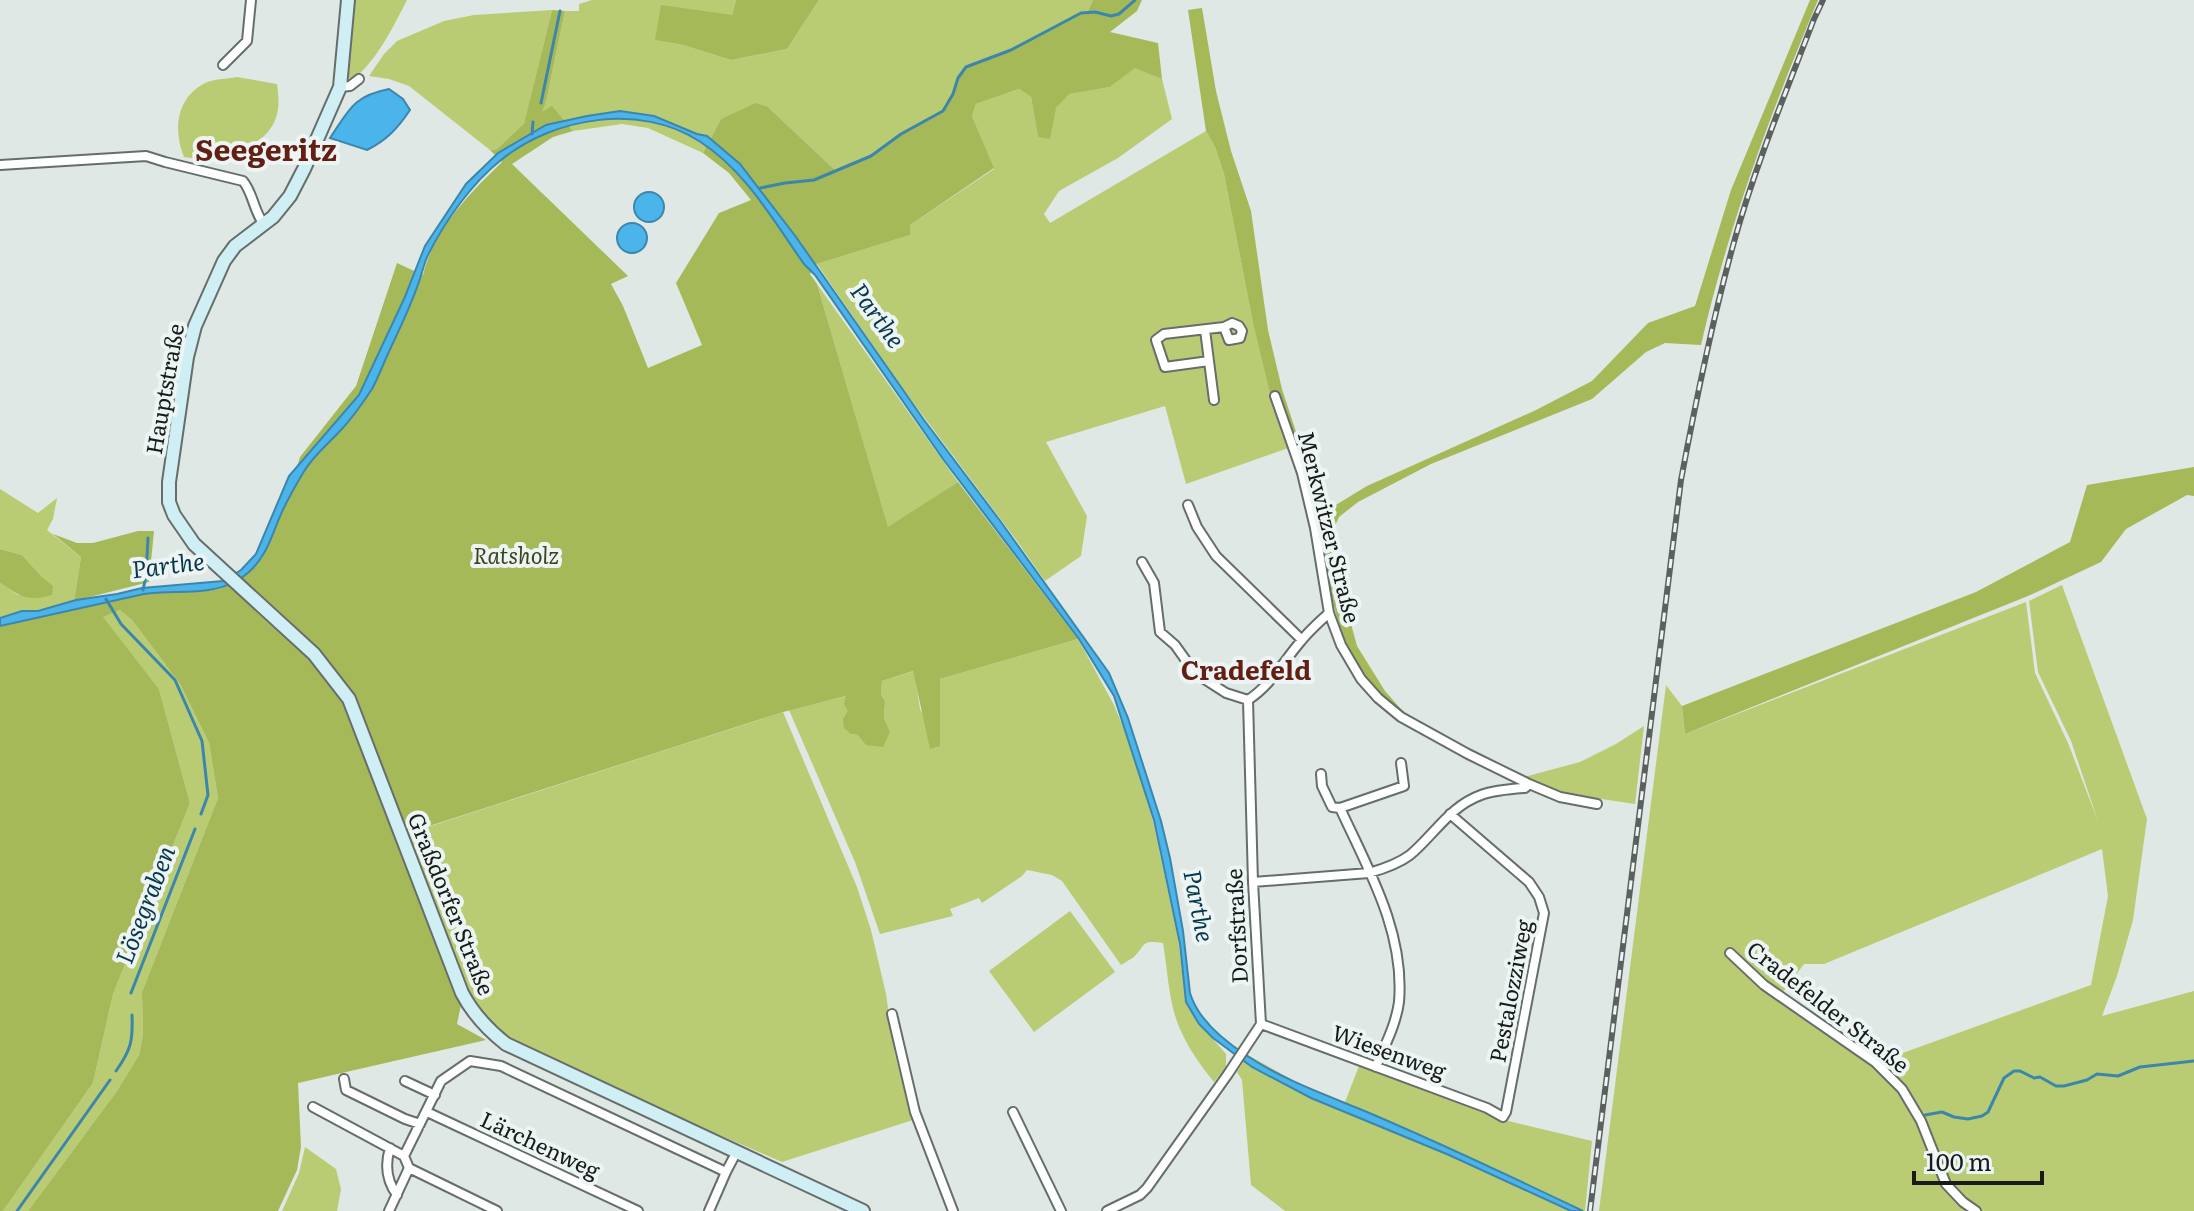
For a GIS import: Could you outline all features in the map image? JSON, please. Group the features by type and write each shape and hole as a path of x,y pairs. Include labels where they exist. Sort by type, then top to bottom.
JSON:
{"street":[{"path":"223,65 247,41 251,0"},
{"name":"Hauptstraße","path":"223,571 183,530 169,502 169,482 187,357 195,326 224,261 235,246 281,208 297,183 340,87 348,0"},
{"path":"340,87 350,86 359,79"},
{"path":"0,165 146,156 243,181 254,211 264,225"},
{"path":"1209,361 1165,367 1156,340 1164,334 1224,327"},
{"path":"1205,330 1214,400"},
{"name":"Merkwitzer Straße","path":"1275,396 1302,473 1329,613 1341,645 1361,679 1401,717 1468,754 1560,797 1597,804"},
{"path":"1188,505 1197,527 1216,556 1302,640"},
{"path":"1142,562 1154,583 1160,632 1175,645 1195,673 1226,693 1248,700 1260,692 1302,640 1329,613"},
{"name":"Graßdorfer Straße","path":"223,571 314,654 349,699 462,993 475,1016 506,1044 863,1211"},
{"name":"Dorfstraße","path":"1248,700 1261,1024"},
{"path":"1321,774 1322,786 1332,807 1340,808 1404,786 1401,763"},
{"path":"1253,882 1369,873 1388,867 1408,857 1450,814 1482,794 1525,788 1529,784"},
{"path":"1340,808 1393,932 1399,1004 1376,1067"},
{"name":"Pestalozziweg","path":"1450,814 1529,882 1539,897 1544,913 1503,1117"},
{"name":"Cradefelder Straße","path":"1730,953 1764,985 1875,1062 1902,1089 1921,1121 1946,1184 1976,1211"},
{"path":"892,1014 915,1112 953,1211"},
{"path":"1107,1211 1140,1195 1147,1188 1261,1024"},
{"name":"Wiesenweg","path":"1261,1024 1487,1108 1503,1117"},
{"path":"404,1156 441,1081 470,1061 501,1066 726,1172"},
{"path":"344,1079 346,1090 420,1124"},
{"path":"405,1081 435,1095"},
{"path":"313,1107 404,1156 409,1168 497,1211"},
{"name":"Lärchenweg","path":"427,1112 638,1211"},
{"path":"1013,1112 1061,1211"},
{"path":"390,1148 386,1161 390,1186 397,1195"},
{"path":"709,1211 736,1153"},
{"path":"389,1211 409,1168"},
{"path":"473,1211 477,1201"}],"green space":[{"path":"352,0 407,0 377,53 352,80 347,74"},
{"path":"592,0 736,0 732,15 656,40 731,60 787,49 819,0 1093,0 1087,13 1081,13 1011,50 966,67 943,111 901,134 871,156 836,171 768,107 721,119 703,153 648,128 622,124 573,131 552,107 541,113 565,11 579,11 579,4"},
{"path":"736,0 819,0 787,49 731,60 655,40 661,5 732,15"},
{"name":"Ratsholz","path":"1093,0 1142,0 1137,11 1110,32 1158,43 1162,79 1135,68 1110,87 1069,94 1056,108 1050,139 1038,137 1031,97 1019,89 976,104 972,116 994,168 910,225 910,235 817,264 810,274 817,284 888,527 958,482 1078,639 940,679 940,746 930,749 913,671 882,681 884,718 890,732 883,747 866,745 858,735 844,728 843,719 848,711 844,704 846,696 783,712 395,837 462,1000 457,1024 486,1040 298,1083 301,1147 297,1170 278,1211 28,1211 117,1091 139,1055 143,1035 142,992 218,798 209,743 180,684 132,620 120,610 103,617 159,689 190,803 113,994 93,1083 3,1211 0,1211 0,626 144,594 222,588 244,576 262,558 285,505 300,457 356,386 397,263 423,275 444,227 502,162 490,150 497,149 524,124 552,10 565,11 542,112 552,106 573,131 553,137 512,164 628,276 611,284 648,368 702,345 676,283 719,213 751,200 729,173 703,153 721,119 756,103 768,107 836,171 871,156 901,134 943,111 966,67 1011,50 1081,13 1087,13"},
{"path":"1810,0 1818,0 1752,170 1724,257 1701,345 1665,343 1646,352 1592,399 1431,464 1358,502 1339,517 1335,526 1334,552 1357,646 1385,691 1408,717 1370,686 1347,647 1334,604 1321,514 1367,486 1536,410 1592,381 1648,323 1695,306 1731,190"},
{"path":"1202,8 1216,91 1251,211 1268,330 1282,389 1300,444 1294,446 1275,392 1270,393 1224,174 1206,131 1188,10"},
{"path":"552,10 524,125 497,149 490,150 409,86 369,76 397,41 444,21 474,15"},
{"path":"1135,67 1162,79 1172,119 1118,158 1059,191 1044,214 1050,223 1206,131 1224,174 1252,318 1294,446 1186,484 1165,406 1046,442 1087,516 1081,556 1045,581 903,389 817,264 910,235 910,225 994,169 972,116 976,104 1019,89 1031,97 1038,137 1068,94 1110,87"},
{"path":"237,77 277,84 278,110 273,125 254,144 234,141 212,157 184,157 178,126 188,97 205,83"},
{"path":"817,284 958,482 888,528"},
{"path":"2194,467 2194,496 2187,495 2126,529 2101,562 2028,596 1685,734 1682,706 1976,592 2070,542 2087,485"},
{"path":"0,489 38,513 57,498 53,519 47,530 81,557 74,601 0,618 0,583 18,595 42,577 22,555 0,549"},
{"path":"138,531 154,531 149,582 74,601 81,557 53,534 77,543 93,543"},
{"path":"0,549 22,555 53,586 52,595 36,598 24,596 0,583"},
{"path":"2062,585 2147,819 2133,920 2102,1016 2194,991 2194,1211 1599,1211 1666,685 1682,706 1685,734 2026,602 2035,673 2068,743 2098,821 2071,741 2038,672 2029,601","holes":["2102,849 2108,896 2091,985 1875,1063 1780,996 1804,964 1824,964"]},
{"path":"120,610 132,620 180,684 209,743 218,798 142,992 143,1035 139,1055 117,1091 28,1211 3,1211 93,1083 113,994 190,803 159,689 102,617"},
{"path":"1078,639 1114,705 1151,812 1178,938 1185,995 1200,1024 1226,1054 1226,1067 1214,1082 1190,1049 1177,1022 1163,943 1145,944 1134,957 1121,965 1062,881 1052,875 1027,870 982,903 979,898 950,909 953,916 880,934 855,862 789,710 847,696 851,734 890,732 884,718 882,681 914,671 920,709 940,745 940,679"},
{"path":"783,712 857,887 871,930 886,994 895,1055 913,1120 782,1162 519,1046 492,1026 468,995 403,835"},
{"path":"1644,726 1635,804 1561,793 1524,777 1580,762"},
{"path":"1070,911 1115,972 1034,1032 989,971"},
{"path":"1248,1055 1294,1081 1345,1102 1359,1066 1500,1119 1592,1141 1585,1211 1285,1211 1251,1185 1242,1080 1237,1072"},
{"path":"305,1147 336,1169 341,1189 337,1211 282,1211 299,1173"}],"water":[{"path":"389,89 403,99 410,110 386,138 367,150 330,138 360,100"},
{"path":"620,111 654,116 707,136 740,164 796,237 924,420 1109,673 1128,718 1161,821 1183,931 1190,993 1205,1021 1229,1043 1275,1072 1583,1211 1571,1211 1449,1155 1311,1098 1252,1067 1199,1024 1186,1002 1180,944 1154,820 1114,696 1079,639 943,459 757,197 715,153 676,129 624,119 571,125 522,145 479,180 442,229 428,255 411,304 372,389 348,422 307,467 265,551 244,576 233,583 209,590 144,594 0,626 0,618 22,611 38,611 76,600 142,588 223,581 241,570 256,554 289,476 359,395 425,246 466,184 498,153 546,125"},
{"path":"649,192 655,193 663,201 663,213 655,221 649,222 643,221 635,213 634,207 635,201 643,193"},
{"path":"632,223 638,224 646,232 646,244 638,252 632,253 626,252 618,244 617,238 618,232 626,224"}],"waterway":[{"path":"760,188 814,180 871,156 901,134 943,111 966,67 1011,50 1081,13 1111,16 1119,14 1135,0"},
{"path":"541,103 560,11"},
{"path":"532,134 533,122"},
{"name":"Parthe","path":"143,590 148,538"},
{"name":"Lösegraben","path":"106,599 121,624 175,680 202,741 208,795 201,814"},
{"name":"Lösegraben","path":"131,993 195,829"},
{"name":"Lösegraben","path":"116,1071 130,1045 132,1015"},
{"path":"1925,1115 1942,1112 1968,1119 1982,1116 1988,1112 2004,1078 2014,1071 2064,1086 2097,1074 2118,1076 2140,1067 2194,1061"},
{"name":"Lösegraben","path":"17,1211 110,1080"}],"railway":[{"path":"1590,1211 1681,480 1712,331 1742,214 1771,129 1823,0"}],"district":[{"name":"Seegeritz","path":"266,151"},
{"name":"Cradefeld","path":"1246,671"}]}
